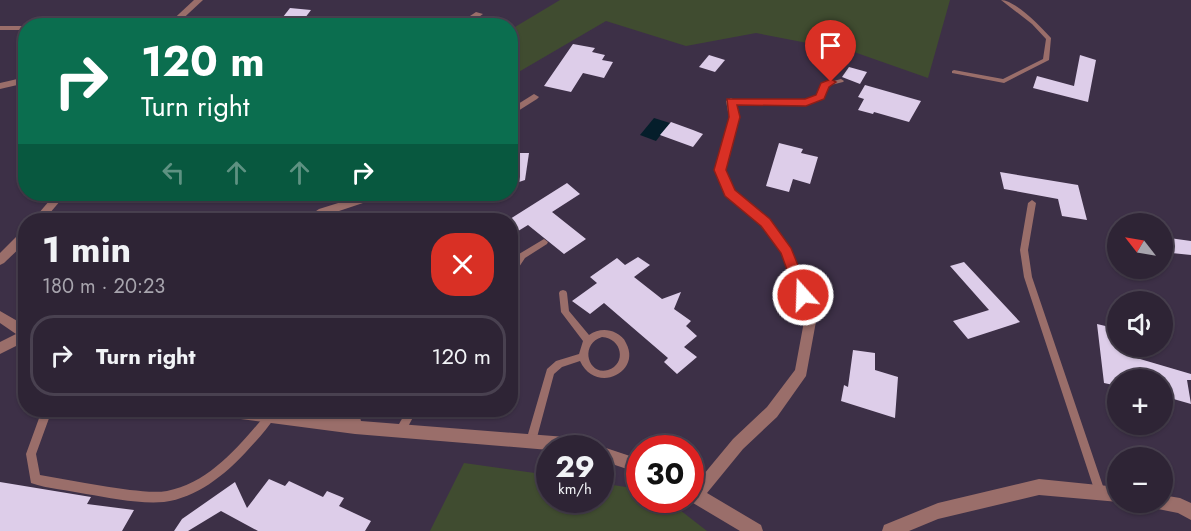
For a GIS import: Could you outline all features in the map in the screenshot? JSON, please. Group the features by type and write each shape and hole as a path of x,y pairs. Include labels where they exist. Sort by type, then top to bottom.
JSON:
{"street":[{"path":"179,18 199,0"},
{"path":"472,18 479,14"},
{"path":"0,28 18,28"},
{"path":"0,86 18,82"},
{"path":"518,108 534,96"},
{"path":"704,482 738,444 772,412 801,372 811,316 787,252 765,223 730,193 720,170 734,117 731,101"},
{"path":"44,213 55,201"},
{"path":"321,213 356,201"},
{"path":"0,260 18,242"},
{"path":"0,316 18,328"},
{"path":"0,348 18,338"},
{"path":"278,417 355,427 536,441"},
{"path":"353,417 355,427"},
{"path":"890,531 938,511 1039,487 1107,493"},
{"path":"704,501 755,531"},
{"path":"1173,505 1191,513"}],"lane":[{"path":"954,72 1004,81 1046,60 1049,39 1034,23 1004,0"},
{"path":"731,101 806,103 821,97 824,85 841,81"},
{"path":"1032,203 1024,250 1028,277 1100,492"},
{"path":"518,262 522,256 544,242"},
{"path":"563,293 565,312 588,341"},
{"path":"600,336 613,337 624,345 627,358 619,369 604,374 590,369 582,357 582,351 588,341 600,336"},
{"path":"531,441 550,372 559,364 582,357"},
{"path":"44,417 31,454 35,479 143,496 166,496 194,487 224,467 250,441 269,417"},
{"path":"400,431 408,417"}],"green space":[{"path":"560,0 950,0 928,78 854,52 756,33 686,46 606,21 518,72 518,25"},
{"path":"464,463 536,473 536,513 614,513 614,485 626,487 626,513 684,513 707,531 430,531"}],"water":[{"path":"654,118 670,123 656,141 640,135"}],"building":[{"path":"290,8 311,10 305,18 282,18"},
{"path":"573,44 595,48 592,52 605,55 602,60 613,62 604,78 583,73 571,92 544,86"},
{"path":"709,55 725,60 715,72 699,67"},
{"path":"1080,55 1096,60 1088,102 1033,88 1037,76 1074,86"},
{"path":"849,67 867,72 860,84 842,77"},
{"path":"865,85 921,101 909,122 858,110 864,99 858,97"},
{"path":"671,122 703,134 693,147 660,135"},
{"path":"779,143 803,149 801,153 818,157 810,184 793,179 789,192 766,186"},
{"path":"518,153 529,153 525,180 518,182"},
{"path":"1000,172 1078,185 1087,220 1062,216 1058,199 1004,189"},
{"path":"567,183 580,194 552,212 586,239 564,254 528,225 518,231 518,214"},
{"path":"1173,239 1191,241 1191,255 1173,253"},
{"path":"638,257 650,265 634,277 662,299 681,292 674,309 691,321 686,326 697,336 684,347 697,357 677,374 664,362 668,358 604,303 590,314 572,301 597,283 590,277 617,258 625,265"},
{"path":"964,262 1020,322 968,339 953,321 989,310 950,266"},
{"path":"1097,324 1107,326 1107,357 1133,357 1191,374 1191,380 1187,380 1191,404 1173,399 1173,369 1107,369 1107,384 1104,383"},
{"path":"853,350 875,353 875,370 898,377 895,418 841,401 844,385 848,387"},
{"path":"269,479 285,486 289,481 323,497 327,491 344,498 339,506 371,521 365,531 258,531 221,511 188,531 174,531 182,519 235,482 247,508"},
{"path":"0,482 91,497 87,504 134,510 122,531 0,531"}],"route":[{"path":"803,295 787,252 765,223 730,193 720,170 734,117 731,101 760,104 806,103 821,97 824,85 831,82"}]}
